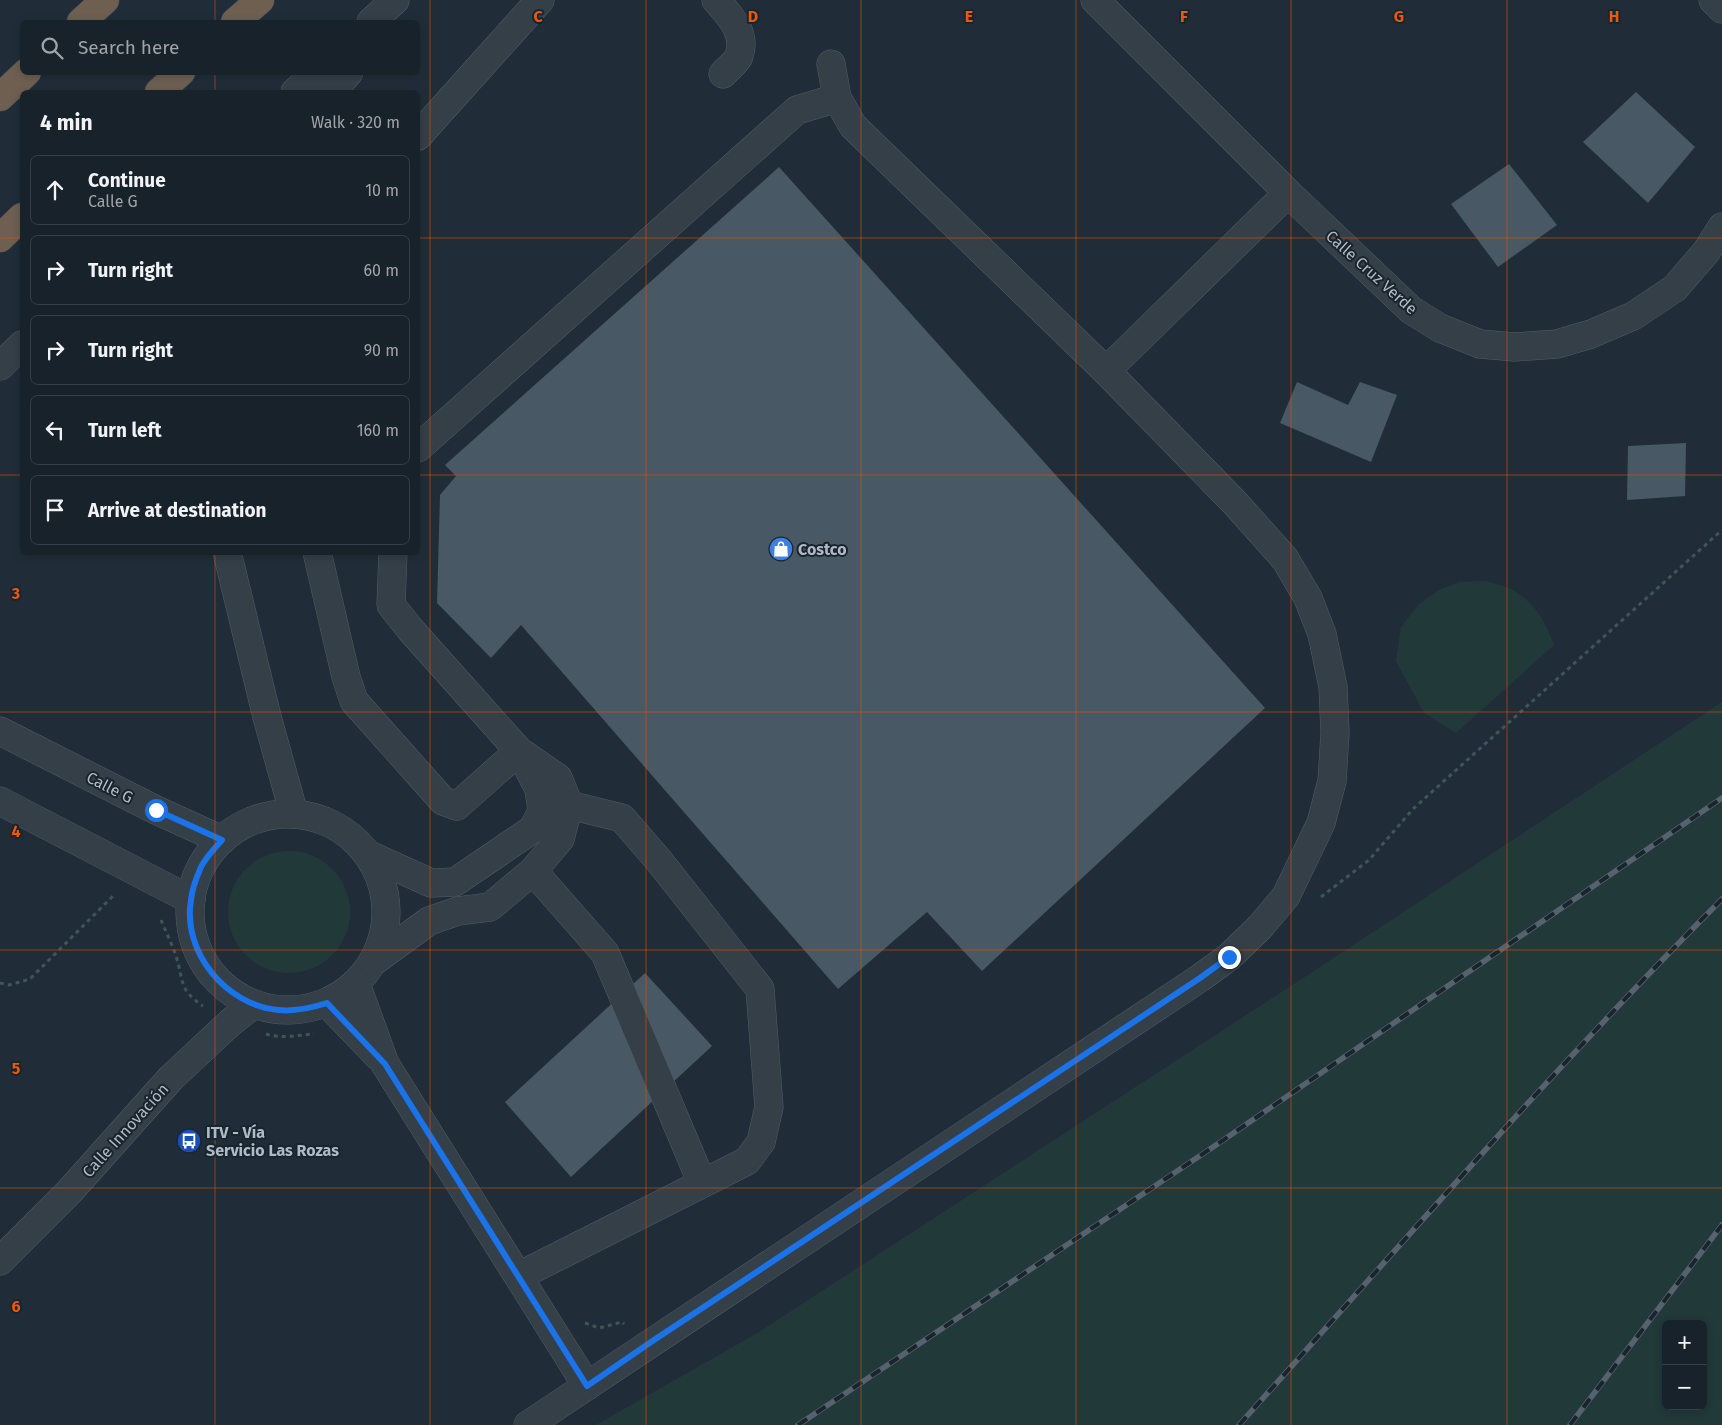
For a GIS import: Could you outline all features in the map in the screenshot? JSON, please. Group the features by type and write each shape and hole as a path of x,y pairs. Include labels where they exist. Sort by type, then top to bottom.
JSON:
{"highway":[{"path":"83,20 105,0"},
{"path":"237,20 260,0"},
{"path":"0,97 24,75"},
{"path":"161,90 178,75"},
{"path":"0,238 20,219"}],"street":[{"path":"373,20 394,0"},
{"path":"381,20 394,0"},
{"path":"420,134 540,0"},
{"path":"716,0 734,20 740,38 739,58 722,74"},
{"name":"Calle Cruz Verde","path":"1095,0 1288,194 1411,310 1440,328 1480,344 1515,347 1557,344 1591,334 1633,316 1675,288 1706,252 1722,227"},
{"path":"1713,0 1722,9"},
{"path":"528,1425 1229,957 1260,927 1286,896 1321,823 1332,781 1336,733 1333,696 1322,634 1308,598 1285,559 1236,504 1106,371 853,126 837,98 831,64"},
{"path":"297,90 314,75"},
{"path":"334,90 346,75"},
{"path":"420,446 797,110 837,98"},
{"path":"1106,371 1288,194"},
{"path":"0,366 20,347"},
{"path":"228,555 267,717 294,814"},
{"path":"318,555 346,677 354,701 443,801 457,806 519,751"},
{"path":"373,962 429,921 458,911 490,907 533,871 560,839 568,805 558,778 519,751 410,629 391,605 393,555"},
{"name":"Calle G","path":"0,731 156,810 222,840"},
{"path":"367,854 431,883 455,882 533,829 542,811 539,789 519,751"},
{"path":"0,802 191,900"},
{"path":"518,1276 747,1160 761,1142 770,1107 760,989 660,862 622,818 568,805"},
{"path":"294,814 322,820 347,833 367,854 381,879 386,907 384,936 373,962 356,984 327,1003 303,1010 278,1010 254,1004 231,992 212,974 198,952 191,926 191,900 201,867 222,840 244,825 267,816 294,814"},
{"path":"533,871 605,952 702,1183"},
{"path":"356,984 385,1064"},
{"path":"327,1003 385,1064 587,1386"},
{"name":"Calle Innovación","path":"0,1261 69,1192 171,1078 231,1022 254,1004"}],"path":[{"path":"1318,899 1369,860 1413,809 1722,530"},
{"path":"0,983 9,985 30,979 121,888"},
{"path":"160,917 176,957 182,984 191,997 207,1008"},
{"path":"264,1033 271,1036 283,1036 320,1033"},
{"path":"580,1321 599,1328 622,1322"}],"green space":[{"path":"1485,581 1508,588 1527,600 1543,620 1554,645 1456,733 1424,713 1396,661 1401,627 1419,604 1439,590 1459,582"},
{"path":"1722,702 1722,1425 596,1425 759,1332 1320,967"},
{"path":"289,851 313,855 332,869 346,888 350,912 346,936 332,955 313,969 289,973 265,969 246,955 232,936 228,912 232,888 246,869 265,855"}],"building":[{"path":"1636,92 1695,147 1648,203 1583,142"},
{"path":"1509,164 1557,225 1498,267 1451,204"},
{"name":"Costco","path":"779,167 1265,708 982,971 927,912 838,989 521,625 491,658 437,603 440,495 456,476 445,465"},
{"path":"1297,382 1348,405 1360,382 1397,395 1371,462 1280,423"},
{"path":"1686,443 1685,496 1627,500 1628,446"},
{"path":"645,973 712,1046 571,1177 505,1102"}],"railway":[{"path":"798,1425 1219,1143 1722,798"},
{"path":"1239,1425 1537,1093 1722,899"},
{"path":"1570,1425 1722,1225"}],"place":[{"name":"Costco","path":"781,549"},
{"name":"ITV - Vía Servicio Las Rozas","path":"189,1141"}],"route":[{"path":"156,810 222,840 201,867 191,900 191,926 198,952 212,974 231,992 254,1004 278,1010 303,1010 327,1003 385,1064 587,1386 1229,957"}]}
